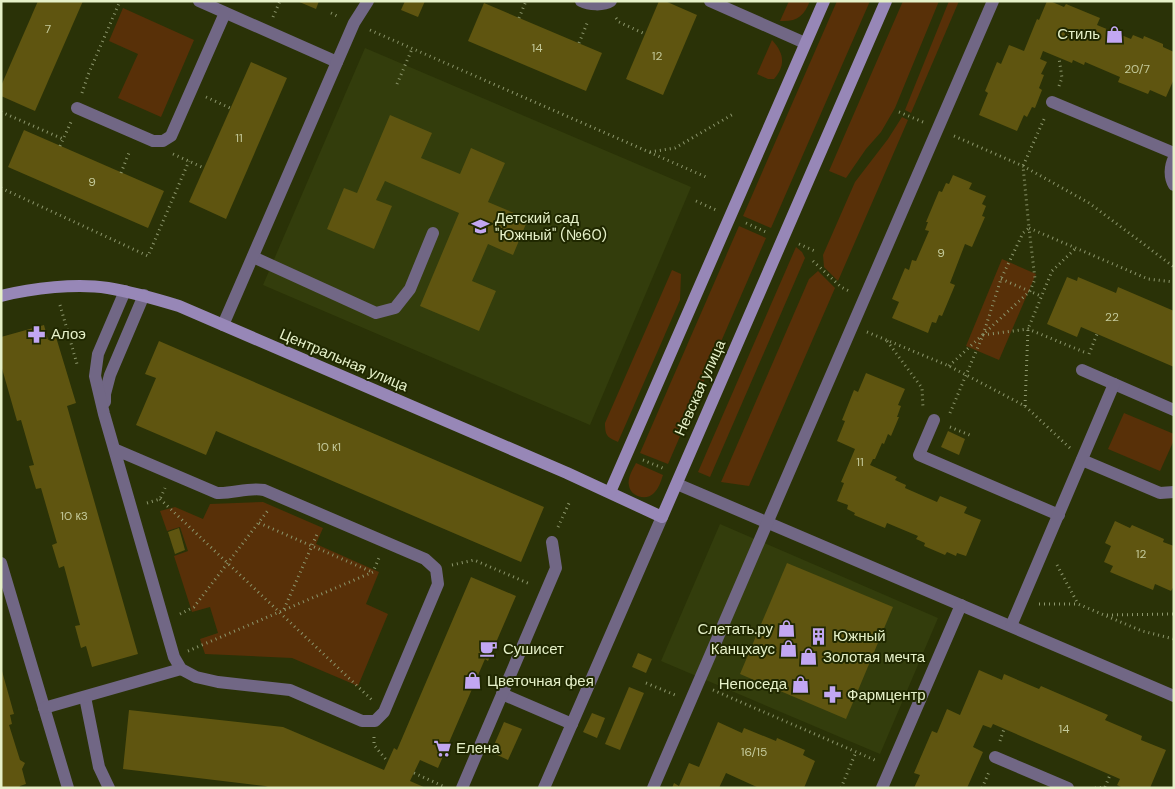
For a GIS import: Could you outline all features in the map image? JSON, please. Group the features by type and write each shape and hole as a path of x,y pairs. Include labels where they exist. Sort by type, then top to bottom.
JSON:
{"street":[{"path":"199,1 337,62"},
{"path":"223,325 354,23 368,1"},
{"path":"581,1 588,4 605,3"},
{"path":"710,1 805,43"},
{"path":"610,492 824,1"},
{"name":"Невская улица","path":"544,788 886,1"},
{"path":"653,788 993,1"},
{"path":"77,108 153,141 163,141 170,136 225,13"},
{"path":"1052,102 1174,153"},
{"path":"1174,158 1171,166 1172,183 1174,185"},
{"path":"253,257 376,313 396,308 410,289 433,233"},
{"name":"Центральная улица","path":"1,296 14,292 70,286 107,288 144,295 179,306 610,492 662,517"},
{"path":"114,449 217,493 227,494 254,488 264,490 425,559 436,569 438,584 379,717 362,721 290,690 218,682 196,676 181,669 174,657 114,449 104,414 95,376 98,354 125,291"},
{"path":"104,414 105,394 110,375 144,295"},
{"path":"1082,370 1174,410"},
{"path":"1011,626 1114,384"},
{"path":"929,418 919,455 1059,515"},
{"path":"1082,460 1160,493 1174,492"},
{"path":"677,484 1174,696"},
{"path":"462,788 556,568 552,542"},
{"path":"1,563 68,788"},
{"path":"882,788 961,605"},
{"path":"44,708 181,669"},
{"path":"502,694 572,724"},
{"path":"85,697 99,767 109,788"},
{"path":"995,757 1068,788"}],"path":[{"path":"60,146 77,108 88,74 120,1"},
{"path":"519,18 526,1"},
{"path":"579,43 605,3 619,22 645,34"},
{"path":"331,13 706,177"},
{"path":"397,84 412,48"},
{"path":"949,366 1030,291 1035,279 1023,166 1062,78 1059,58"},
{"path":"190,91 230,108"},
{"path":"1,112 63,139"},
{"path":"899,112 1023,166 1089,203 1174,267"},
{"path":"650,152 675,148 735,113"},
{"path":"121,173 137,134"},
{"path":"153,141 161,149 204,168"},
{"path":"1,188 148,256 189,161"},
{"path":"696,202 719,212"},
{"path":"741,221 768,233"},
{"path":"1029,228 1148,279 1174,282"},
{"path":"949,417 983,335 1001,279 1022,233 1029,228"},
{"path":"799,244 817,252"},
{"path":"1025,406 1028,329 1052,270 1076,248"},
{"path":"813,261 841,287 864,298"},
{"path":"1001,279 1041,296"},
{"path":"852,326 949,366 1025,406 1082,460"},
{"path":"983,335 1028,329 1089,355"},
{"path":"887,340 922,388 929,418"},
{"path":"638,458 666,470"},
{"path":"131,508 160,499 171,473"},
{"path":"164,622 194,606 279,496"},
{"path":"160,499 279,612 379,717 374,745 388,762"},
{"path":"564,514 570,501"},
{"path":"284,610 325,516"},
{"path":"259,523 373,572"},
{"path":"174,657 373,572 386,542"},
{"path":"1046,545 1078,604"},
{"path":"436,569 474,560 533,585"},
{"path":"1021,603 1078,604 1142,631 1174,639"},
{"path":"1104,615 1174,614"},
{"path":"646,683 691,702"},
{"path":"698,684 890,767"},
{"path":"841,788 856,752"},
{"path":"414,773 447,788"},
{"path":"1095,788 1106,787 1110,775"}],"shaded area":[{"path":"789,1 810,1 805,11 799,17 780,21"},
{"path":"837,1 870,1 771,228 743,216"},
{"path":"903,1 939,1 895,108 881,132 866,149 846,178 829,171"},
{"path":"949,1 959,1 911,113 905,110"},
{"path":"123,8 194,40 161,117 118,98 138,54 109,41"},
{"path":"772,40 781,54 782,64 774,79 768,79 757,74"},
{"name":"Детский сад \"Южный\" (№60)","path":"365,48 691,187 590,425 263,285"},
{"path":"902,117 908,120 838,281 824,267 823,255 855,182 888,139"},
{"path":"739,226 766,238 668,464 640,453"},
{"path":"796,247 805,258 710,477 698,472"},
{"path":"1002,259 1036,274 999,360 966,346"},
{"path":"672,270 681,274 680,300 618,442 607,436 605,423"},
{"path":"818,271 835,288 749,486 721,482 809,279"},
{"path":"1124,413 1174,434 1174,440 1160,471 1108,449"},
{"path":"636,463 663,475 657,489 647,497 640,497 630,490 629,480"},
{"path":"263,502 323,528 316,544 379,572 366,604 388,614 358,686 292,658 205,654 200,639 218,633 210,607 192,612 174,556 188,551 180,527 167,531 160,511 175,507 203,519 210,504"},
{"path":"720,524 938,618 880,754 661,661"}],"building":[{"path":"38,1 83,1 35,111 1,96 1,86"},
{"path":"297,1 319,1 316,9"},
{"path":"405,1 425,1 418,17 401,10"},
{"path":"659,1 665,1 697,15 663,95 626,79"},
{"path":"1047,1 1064,7 1066,4 1100,18 1097,25 1131,39 1133,35 1143,39 1144,36 1163,44 1163,47 1174,52 1174,79 1166,97 1150,90 1148,94 1118,82 1120,77 1085,62 1084,65 1073,60 1072,63 1043,51 1040,59 1047,62 1041,74 1044,75 1039,88 1042,90 1035,108 1032,107 1027,117 1024,115 1017,131 979,115 988,93 985,91 997,62 1001,64 1009,45 1024,51 1037,19 1039,20"},
{"path":"484,3 602,53 586,91 468,41"},
{"path":"251,62 287,78 226,219 189,202"},
{"path":"390,115 432,133 421,158 460,174 471,148 505,163 488,202 528,219 513,255 488,244 472,281 496,291 479,331 420,306 459,213 385,181 376,200 392,206 374,249 327,229 344,188 357,193"},
{"path":"24,130 164,191 148,228 8,167"},
{"path":"953,175 972,183 969,189 986,196 982,204 986,206 982,216 985,217 972,247 965,244 950,283 955,285 942,316 939,315 936,323 932,322 928,333 892,318 899,302 892,299 905,268 909,270 912,260 916,261 929,231 925,230 928,222 926,222 939,191 942,192 946,183 949,184"},
{"path":"1067,277 1077,281 1078,277 1116,293 1118,287 1174,311 1174,367 1081,327 1077,337 1047,324"},
{"path":"44,325 48,340 56,337 76,403 67,406 138,654 92,667 86,646 81,648 75,626 80,625 64,566 59,568 52,545 57,543 41,488 36,489 29,466 34,465 21,420 17,421 1,365 1,337"},
{"path":"159,341 544,507 521,562 216,431 206,455 136,425 156,378 145,374"},
{"path":"866,373 905,389 898,405 901,406 897,417 899,417 891,436 888,434 884,444 882,443 875,459 873,459 870,465 897,477 895,480 906,485 905,488 937,502 940,496 967,507 964,513 981,520 966,556 957,553 956,556 947,552 945,555 924,546 925,543 916,539 918,536 887,523 885,528 854,515 855,513 847,509 848,505 837,501 844,483 841,482 855,449 837,441 845,421 842,420 854,390 858,392"},
{"path":"948,431 965,439 959,455 941,447"},
{"path":"1115,521 1130,528 1132,525 1164,539 1163,542 1174,546 1174,586 1171,591 1155,584 1153,590 1110,572 1113,566 1104,562 1111,546 1105,543"},
{"path":"179,528 185,550 175,554 168,532"},
{"name":"Южный","path":"787,563 893,607 846,719 740,674"},
{"path":"471,577 516,596 488,661 485,659 438,768 420,760 410,781 426,788 271,788 123,769 129,710 283,727 384,770 394,748 397,750"},
{"path":"638,653 652,659 646,673 632,667"},
{"path":"979,670 1002,680 1004,674 1039,689 1041,686 1108,715 1105,720 1142,736 1141,740 1166,750 1150,788 1123,788 1117,785 1120,779 993,724 991,728 983,725 973,747 983,752 967,788 914,788 920,775 914,773 932,731 937,733 947,709 960,715"},
{"path":"2,671 14,714 10,715 12,724 9,725 20,760 25,763 22,769 26,784 19,788 1,788"},
{"path":"629,687 644,693 620,750 605,744"},
{"path":"592,713 605,718 597,738 583,732"},
{"path":"504,722 522,729 508,760 491,752"},
{"path":"718,722 742,733 744,728 776,741 777,738 805,750 803,755 815,761 804,788 759,788 726,773 719,788 672,788 674,783 679,786 689,763 699,767"}],"place":[{"name":"Стиль","path":"1114,34"},
{"name":"Детский сад \"Южный\" (№60)","path":"481,227"},
{"name":"Алоэ","path":"37,334"},
{"name":"Слетать.ру","path":"787,629"},
{"name":"Южный","path":"819,636"},
{"name":"Сушисет","path":"489,649"},
{"name":"Канцхаус","path":"789,649"},
{"name":"Золотая мечта","path":"809,657"},
{"name":"Цветочная фея","path":"473,681"},
{"name":"Непоседа","path":"801,684"},
{"name":"Фармцентр","path":"833,695"},
{"name":"Елена","path":"442,748"}]}
